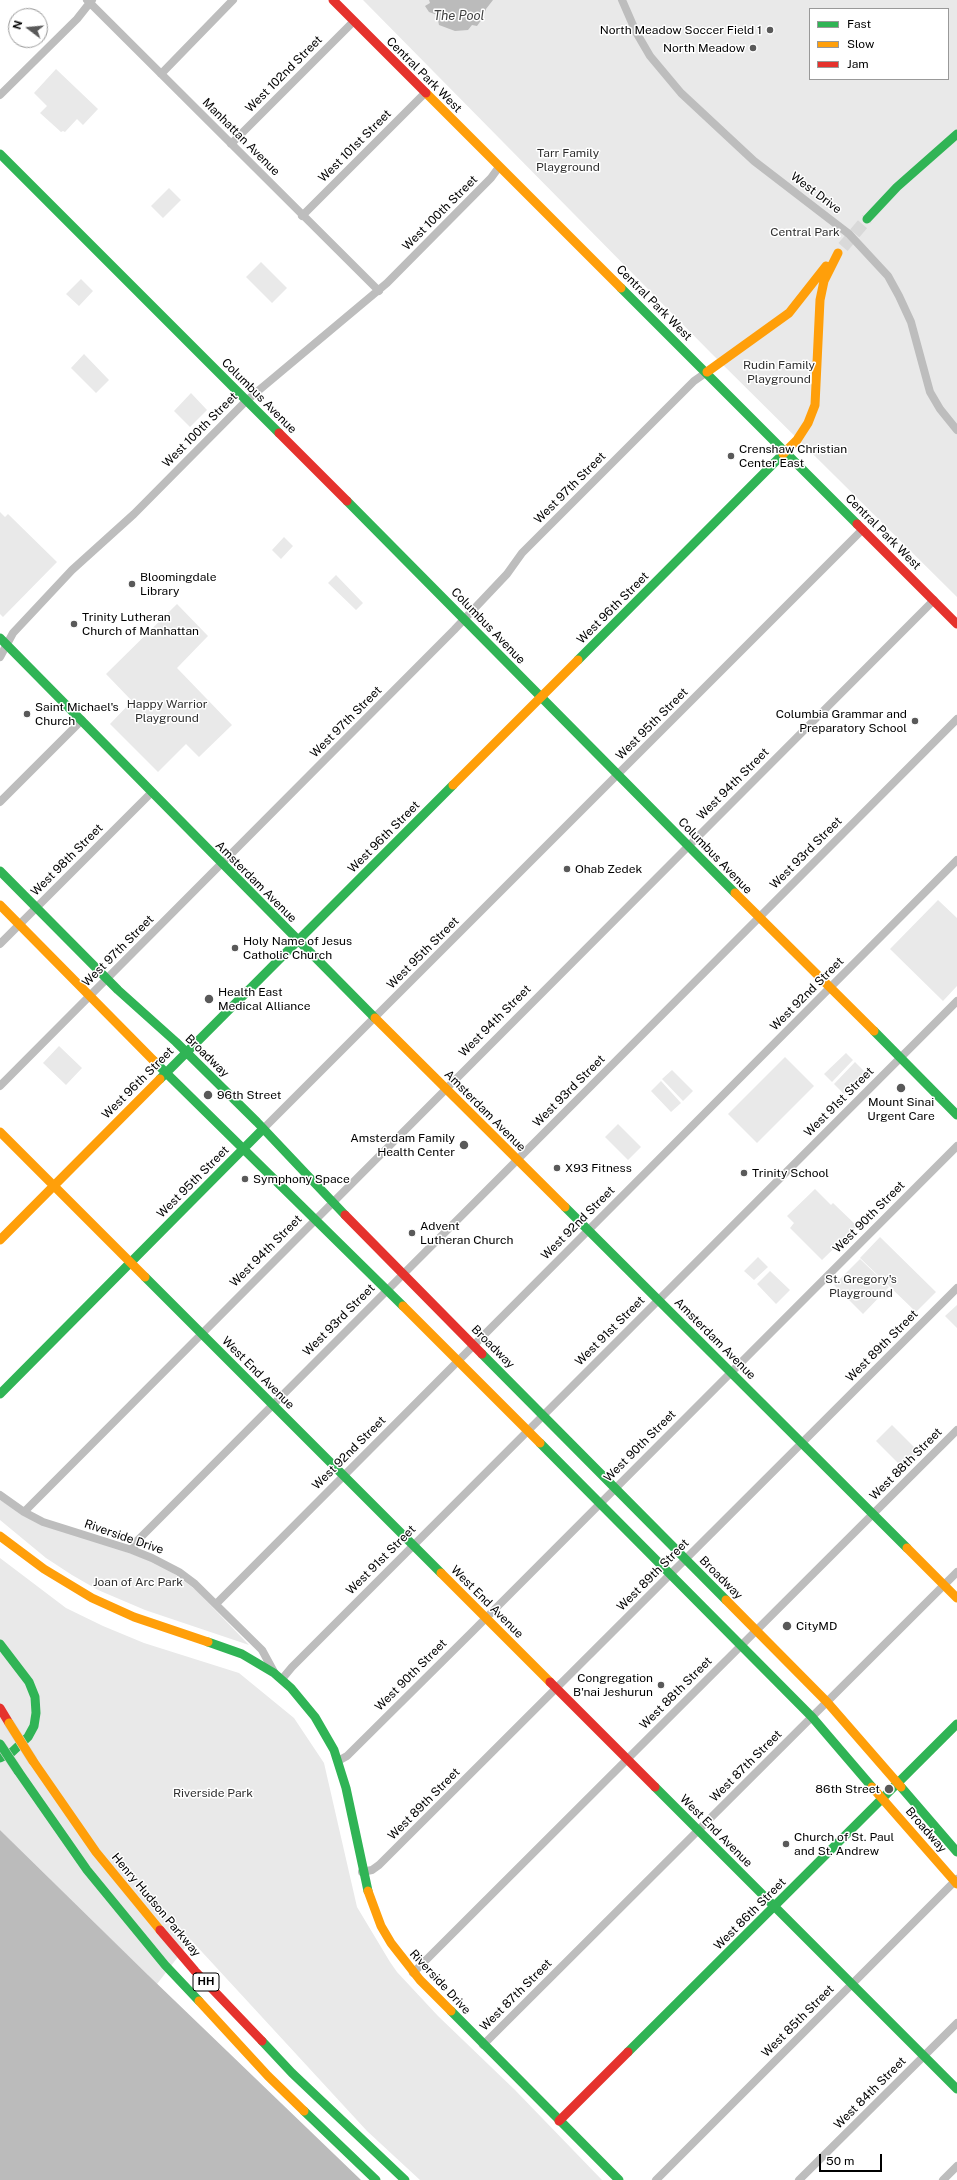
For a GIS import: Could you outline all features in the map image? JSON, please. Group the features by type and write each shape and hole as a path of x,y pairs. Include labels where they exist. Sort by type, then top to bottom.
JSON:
{"main road":[{"name":"Central Park West","path":"333,0 707,372 957,624"},
{"path":"867,219 897,187 957,134"},
{"name":"Columbus Avenue","path":"0,154 618,774 759,918 957,1115"},
{"name":"West 96th Street","path":"0,1240 786,452 804,429 815,405 820,300 824,280 840,250 789,313 707,372"},
{"name":"Amsterdam Avenue","path":"0,638 82,720 151,793 375,1018 659,1299 957,1598"},
{"name":"Broadway","path":"0,871 107,979 186,1052 264,1129 332,1202 827,1702 957,1852"},
{"name":"Broadway","path":"0,905 243,1150 458,1360 812,1717 956,1882"},
{"name":"West 95th Street","path":"0,1394 264,1129"},
{"name":"West End Avenue","path":"0,1132 957,2089"},
{"name":"Riverside Drive","path":"0,1536 50,1573 97,1601 134,1617 234,1650 254,1660 282,1679 315,1717 334,1750 346,1788 362,1872 370,1900 390,1943 413,1973 618,2180"},
{"path":"0,1644 29,1682 35,1697 36,1713 34,1726 28,1737 12,1752 0,1758"},
{"name":"Henry Hudson Parkway","path":"0,1708 33,1761 96,1852 195,1971 303,2084 405,2180"},
{"name":"West 86th Street","path":"559,2121 957,1724"},
{"name":"HH","path":"0,1744 87,1870 165,1965 268,2076 376,2180"}],"street":[{"path":"161,74 233,0"},
{"name":"West Drive","path":"622,0 634,28 650,56 681,93 748,156 849,234 888,276 911,322 930,392 945,417 957,430"},
{"path":"0,95 77,19 90,1"},
{"name":"Manhattan Avenue","path":"90,1 302,216 379,291"},
{"name":"West 102nd Street","path":"231,144 354,21"},
{"name":"West 101st Street","path":"302,216 426,93"},
{"name":"West 100th Street","path":"0,657 13,633 72,570 134,514 246,401 379,291 491,178 499,166"},
{"name":"West 97th Street","path":"0,1086 464,619 507,574 522,553 694,381 707,372"},
{"name":"West 95th Street","path":"264,1129 863,529"},
{"name":"West 94th Street","path":"24,1512 445,1088 934,600"},
{"name":"West 93rd Street","path":"132,1550 138,1540 272,1404 957,719"},
{"path":"0,802 82,720"},
{"name":"West 98th Street","path":"0,944 151,793"},
{"name":"West 92nd Street","path":"216,1604 473,1344 957,860"},
{"name":"West 91st Street","path":"282,1679 292,1667 413,1545 957,1001"},
{"name":"West 90th Street","path":"338,1761 347,1756 957,1146"},
{"name":"West 89th Street","path":"362,1872 372,1870 380,1865 957,1288"},
{"name":"West 88th Street","path":"413,1973 957,1430"},
{"name":"Riverside Drive","path":"0,1495 24,1512 59,1528 132,1550 152,1558 179,1572 216,1604 262,1650 274,1673"},
{"name":"West 87th Street","path":"483,2045 957,1572"},
{"name":"West 85th Street","path":"656,2180 956,1882"},
{"name":"West 84th Street","path":"800,2180 957,2023"},
{"path":"943,2180 957,2166"}],"green space":[{"name":"Central Park","path":"363,0 957,0 957,597 711,353"},
{"path":"56,69 98,109 83,125 77,119 65,132 61,132 40,113 47,106 34,93"},
{"path":"169,188 181,200 163,218 151,206"},
{"path":"261,262 287,288 272,303 246,277"},
{"path":"81,279 93,291 79,306 66,294"},
{"path":"84,354 109,380 96,393 71,368"},
{"path":"191,393 207,410 190,427 174,411"},
{"path":"0,512 5,517 8,514 57,562 3,617 0,614"},
{"path":"284,537 293,546 281,559 272,550"},
{"path":"336,575 363,603 356,610 328,583"},
{"name":"Happy Warrior Playground","path":"177,604 208,636 177,668 232,725 199,757 186,744 158,772 110,724 132,701 106,674"},
{"path":"938,900 957,918 957,986 943,1001 890,949"},
{"path":"59,1046 82,1068 66,1085 43,1063"},
{"path":"846,1053 853,1060 832,1082 824,1074"},
{"path":"785,1057 814,1086 757,1143 728,1114"},
{"path":"855,1062 865,1072 844,1094 834,1084"},
{"path":"672,1070 693,1091 683,1101 662,1079"},
{"path":"661,1081 681,1103 671,1112 651,1091"},
{"path":"618,1124 641,1147 628,1160 605,1137"},
{"path":"815,1189 831,1205 833,1203 857,1226 822,1260 790,1228 794,1223 787,1216"},
{"path":"880,1237 936,1292 916,1312 860,1258"},
{"path":"758,1257 768,1267 754,1280 744,1271"},
{"name":"St. Gregory's Playground","path":"860,1259 889,1287 863,1314 834,1285"},
{"path":"770,1271 790,1290 776,1304 757,1284"},
{"path":"957,1305 957,1328 945,1316"},
{"path":"892,1425 919,1452 903,1468 876,1441"},
{"name":"Joan of Arc Park","path":"0,1500 22,1514 151,1561 173,1573 196,1590 249,1645 145,1610 98,1590 72,1575 46,1558 0,1520"},
{"name":"Riverside Park","path":"0,1558 66,1608 103,1626 144,1643 239,1673 294,1718 324,1763 357,1907 390,1962 397,1972 438,2016 515,2090 602,2180 420,2180 367,2131 191,1940 157,1984 0,1830"}],"water":[{"name":"The Pool","path":"429,0 493,0 486,9 477,26 472,25 468,30 455,31 439,25 437,15 429,12 425,6 430,3"},
{"path":"0,1830 148,1975 361,2180 0,2180"}],"tunnel":[{"path":"843,247 867,219"}],"traffic: fast":[{"path":"867,219 897,187 957,134"},
{"path":"0,154 279,433"},
{"path":"621,288 857,524"},
{"path":"578,660 783,454"},
{"path":"347,501 735,893"},
{"path":"0,638 375,1018"},
{"path":"160,1079 453,785"},
{"path":"0,871 118,990 176,1042 257,1122 345,1215"},
{"path":"874,1031 957,1115"},
{"path":"154,1061 403,1306"},
{"path":"0,1394 263,1129"},
{"path":"565,1207 907,1548"},
{"path":"145,1277 441,1573"},
{"path":"482,1354 726,1600"},
{"path":"540,1443 812,1717 872,1787"},
{"path":"208,1642 242,1654 274,1673 291,1688 315,1717 334,1750 346,1788 368,1891"},
{"path":"0,1644 29,1682 35,1697 36,1713 34,1726 28,1737 12,1752 0,1758"},
{"path":"628,2052 957,1724"},
{"path":"0,1744 18,1771"},
{"path":"18,1771 87,1870 165,1965 199,2001"},
{"path":"655,1787 957,2089"},
{"path":"901,1787 957,1852"},
{"path":"451,2011 619,2180"},
{"path":"262,2041 292,2073 405,2180"},
{"path":"304,2111 376,2180"}],"traffic: slow":[{"path":"426,93 621,288"},
{"path":"783,454 797,440 808,423 815,405 820,300 824,281 838,253"},
{"path":"707,372 789,313 826,266"},
{"path":"453,785 578,660"},
{"path":"735,893 874,1031"},
{"path":"0,905 154,1061"},
{"path":"375,1018 565,1207"},
{"path":"0,1240 160,1079"},
{"path":"0,1132 145,1277"},
{"path":"403,1306 540,1443"},
{"path":"0,1536 44,1569 92,1598 134,1617 208,1642"},
{"path":"907,1548 957,1598"},
{"path":"441,1573 550,1682"},
{"path":"726,1600 827,1702 901,1787"},
{"path":"9,1723 33,1761"},
{"path":"33,1761 96,1852 160,1930"},
{"path":"872,1787 957,1884"},
{"path":"368,1891 381,1926 391,1943 420,1980 451,2011"},
{"path":"199,2001 268,2076 304,2111"}],"traffic: jam":[{"path":"333,0 426,93"},
{"path":"279,433 347,501"},
{"path":"857,524 957,624"},
{"path":"345,1215 482,1354"},
{"path":"550,1682 655,1787"},
{"path":"0,1708 9,1723"},
{"path":"160,1930 195,1971 262,2041"},
{"path":"559,2121 628,2052"}],"place":[{"name":"North Meadow Soccer Field 1","path":"770,30"},
{"name":"North Meadow","path":"753,48"},
{"name":"Crenshaw Christian Center East","path":"731,456"},
{"name":"Bloomingdale Library","path":"132,584"},
{"name":"Trinity Lutheran Church of Manhattan","path":"74,624"},
{"name":"Saint Michael's Church","path":"27,714"},
{"name":"Columbia Grammar and Preparatory School","path":"915,721"},
{"name":"Ohab Zedek","path":"567,869"},
{"name":"Holy Name of Jesus Catholic Church","path":"235,948"},
{"name":"Health East Medical Alliance","path":"209,999"},
{"name":"Mount Sinai Urgent Care","path":"901,1088"},
{"name":"96th Street","path":"208,1095"},
{"name":"Amsterdam Family Health Center","path":"464,1145"},
{"name":"X93 Fitness","path":"557,1168"},
{"name":"Trinity School","path":"744,1173"},
{"name":"Symphony Space","path":"245,1179"},
{"name":"Advent Lutheran Church","path":"412,1233"},
{"name":"CityMD","path":"787,1626"},
{"name":"Congregation B'nai Jeshurun","path":"661,1685"},
{"name":"86th Street","path":"889,1789"},
{"name":"Church of St. Paul and St. Andrew","path":"786,1844"}],"park label":[{"name":"Tarr Family Playground","path":"568,160"},
{"name":"Rudin Family Playground","path":"779,372"}]}
